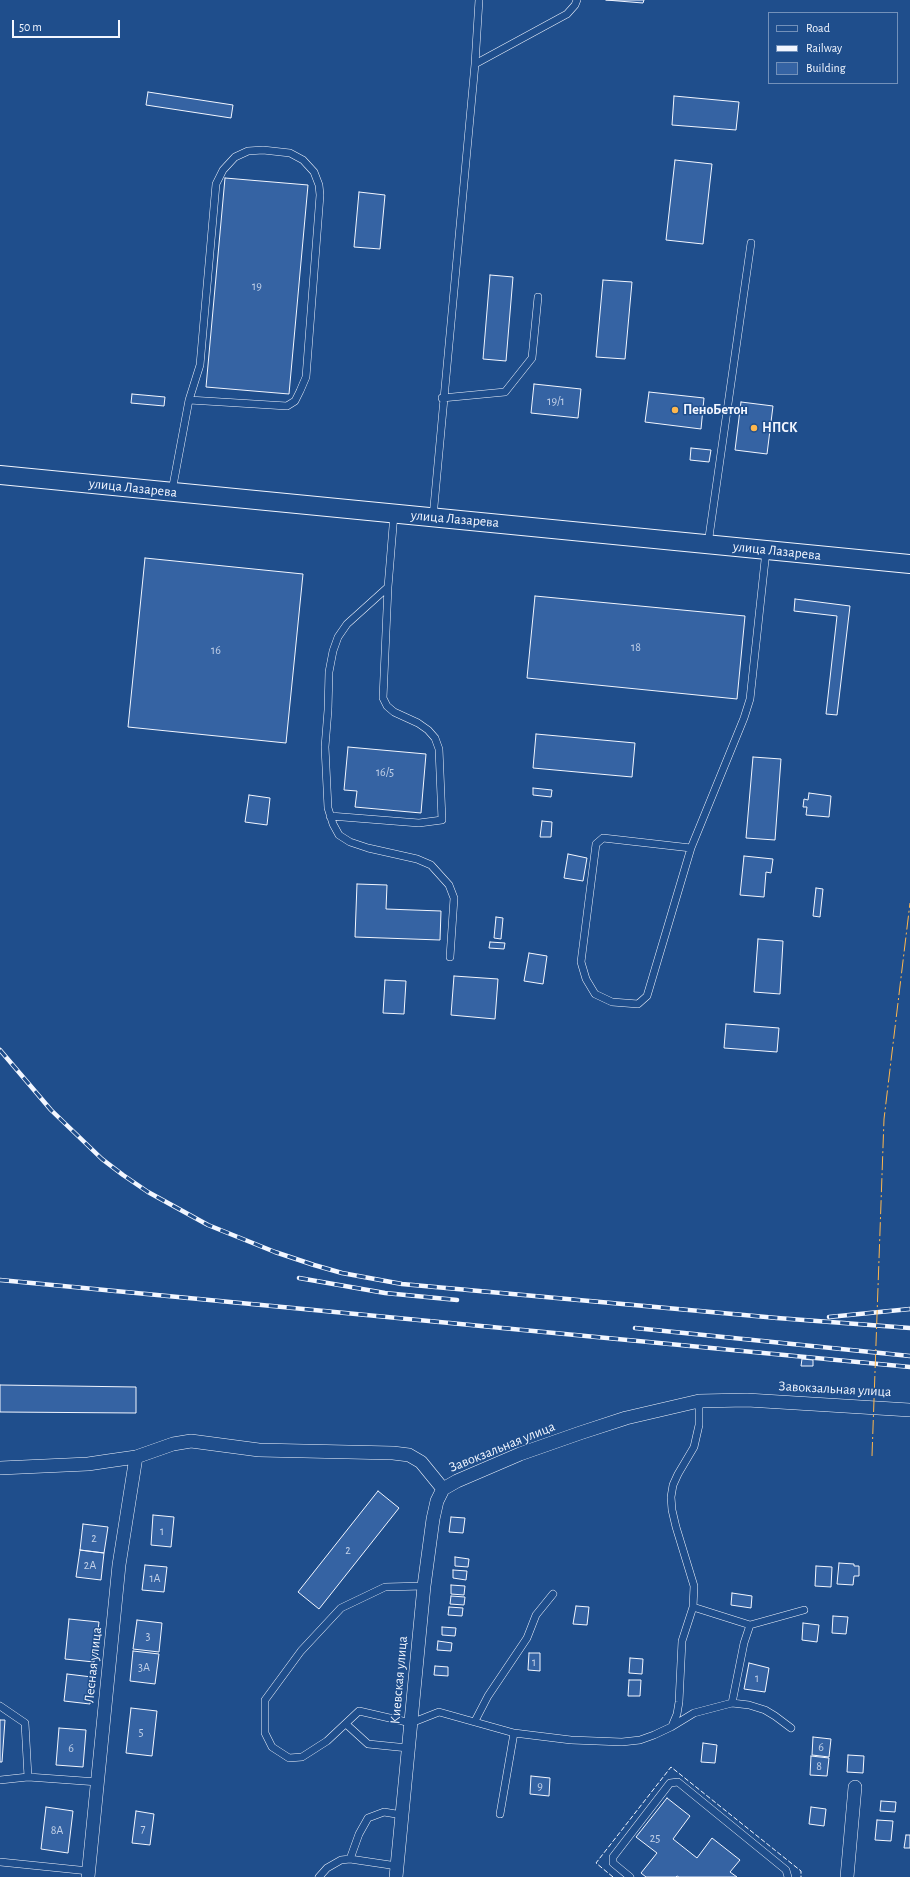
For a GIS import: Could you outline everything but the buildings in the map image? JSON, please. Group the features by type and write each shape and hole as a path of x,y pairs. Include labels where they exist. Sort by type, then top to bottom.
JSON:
{"main road":[{"name":"улица Лазарева","path":"0,475 910,564"}],"street":[{"name":"Завокзальная улица","path":"0,1468 88,1464 136,1457 173,1444 191,1441 258,1450 393,1453 409,1455 421,1462 443,1489 457,1481 520,1454 580,1433 632,1416 699,1401 747,1400 910,1410"},
{"name":"Лесная улица","path":"89,1874 119,1565 136,1457"},
{"name":"Киевская улица","path":"396,1872 424,1586 433,1519 437,1501 443,1489"},
{"path":"847,1877 854,1787"}],"lane":[{"path":"432,517 442,398 475,64 479,0"},
{"path":"475,64 567,14 576,6 578,0"},
{"path":"172,492 189,400 200,365 216,184 223,170 235,157 248,150 290,153 303,160 314,172 319,185 320,195 306,377 295,401 287,406 189,400"},
{"path":"708,544 751,243"},
{"path":"442,398 505,392 532,358 538,297"},
{"path":"330,816 420,823 442,820 439,749 435,738 428,730 418,723 394,712 387,706 383,698 388,587 394,514"},
{"path":"691,848 603,838 596,844 581,962 586,979 595,994 612,1002 638,1004 647,996 691,848 744,718 750,699 766,551"},
{"path":"388,587 347,624 338,637 333,651 329,672 328,710 324,747 328,808 339,835 350,842 368,848 417,859 431,864 449,885 454,898 450,957"},
{"path":"671,1727 677,1714 679,1702 682,1641 693,1607 694,1586 672,1510 673,1485 694,1447 699,1425 699,1401"},
{"path":"424,1586 385,1587 341,1608 301,1651 265,1700 265,1733 272,1748 289,1758 302,1757 328,1741 359,1711 411,1723 439,1712 514,1733 571,1740 622,1742 640,1740 671,1727 694,1713 732,1703 749,1705 765,1710 776,1716 791,1728"},
{"path":"475,1721 488,1696 527,1638 536,1615 553,1594"},
{"path":"693,1607 750,1625 804,1610"},
{"path":"732,1703 744,1643 750,1625"},
{"path":"0,1706 25,1723 28,1777"},
{"path":"346,1724 368,1744 408,1748"},
{"path":"500,1814 514,1733"},
{"path":"0,1780 28,1777 98,1782"},
{"path":"630,1877 613,1863 613,1857 670,1783 678,1782 786,1870 788,1877"},
{"path":"350,1859 359,1834 368,1818 384,1812 402,1815"},
{"path":"319,1877 327,1868 341,1860 350,1859 396,1872"},
{"path":"0,1862 89,1874"}],"railway":[{"path":"0,1050 51,1110 102,1159 123,1175 148,1192 208,1225 275,1252 314,1265 342,1273 402,1284 777,1318 910,1328"},
{"path":"299,1278 385,1293 457,1300"},
{"path":"0,1280 910,1367"},
{"path":"829,1317 910,1309"},
{"path":"635,1328 910,1356"}],"fence":[{"path":"613,1877 596,1863 671,1767 801,1871 801,1877"}],"power":[{"path":"872,1456 884,1119 910,903"}],"place":[{"name":"ПеноБетон","path":"675,410"},
{"name":"НПСК","path":"754,428"}]}
